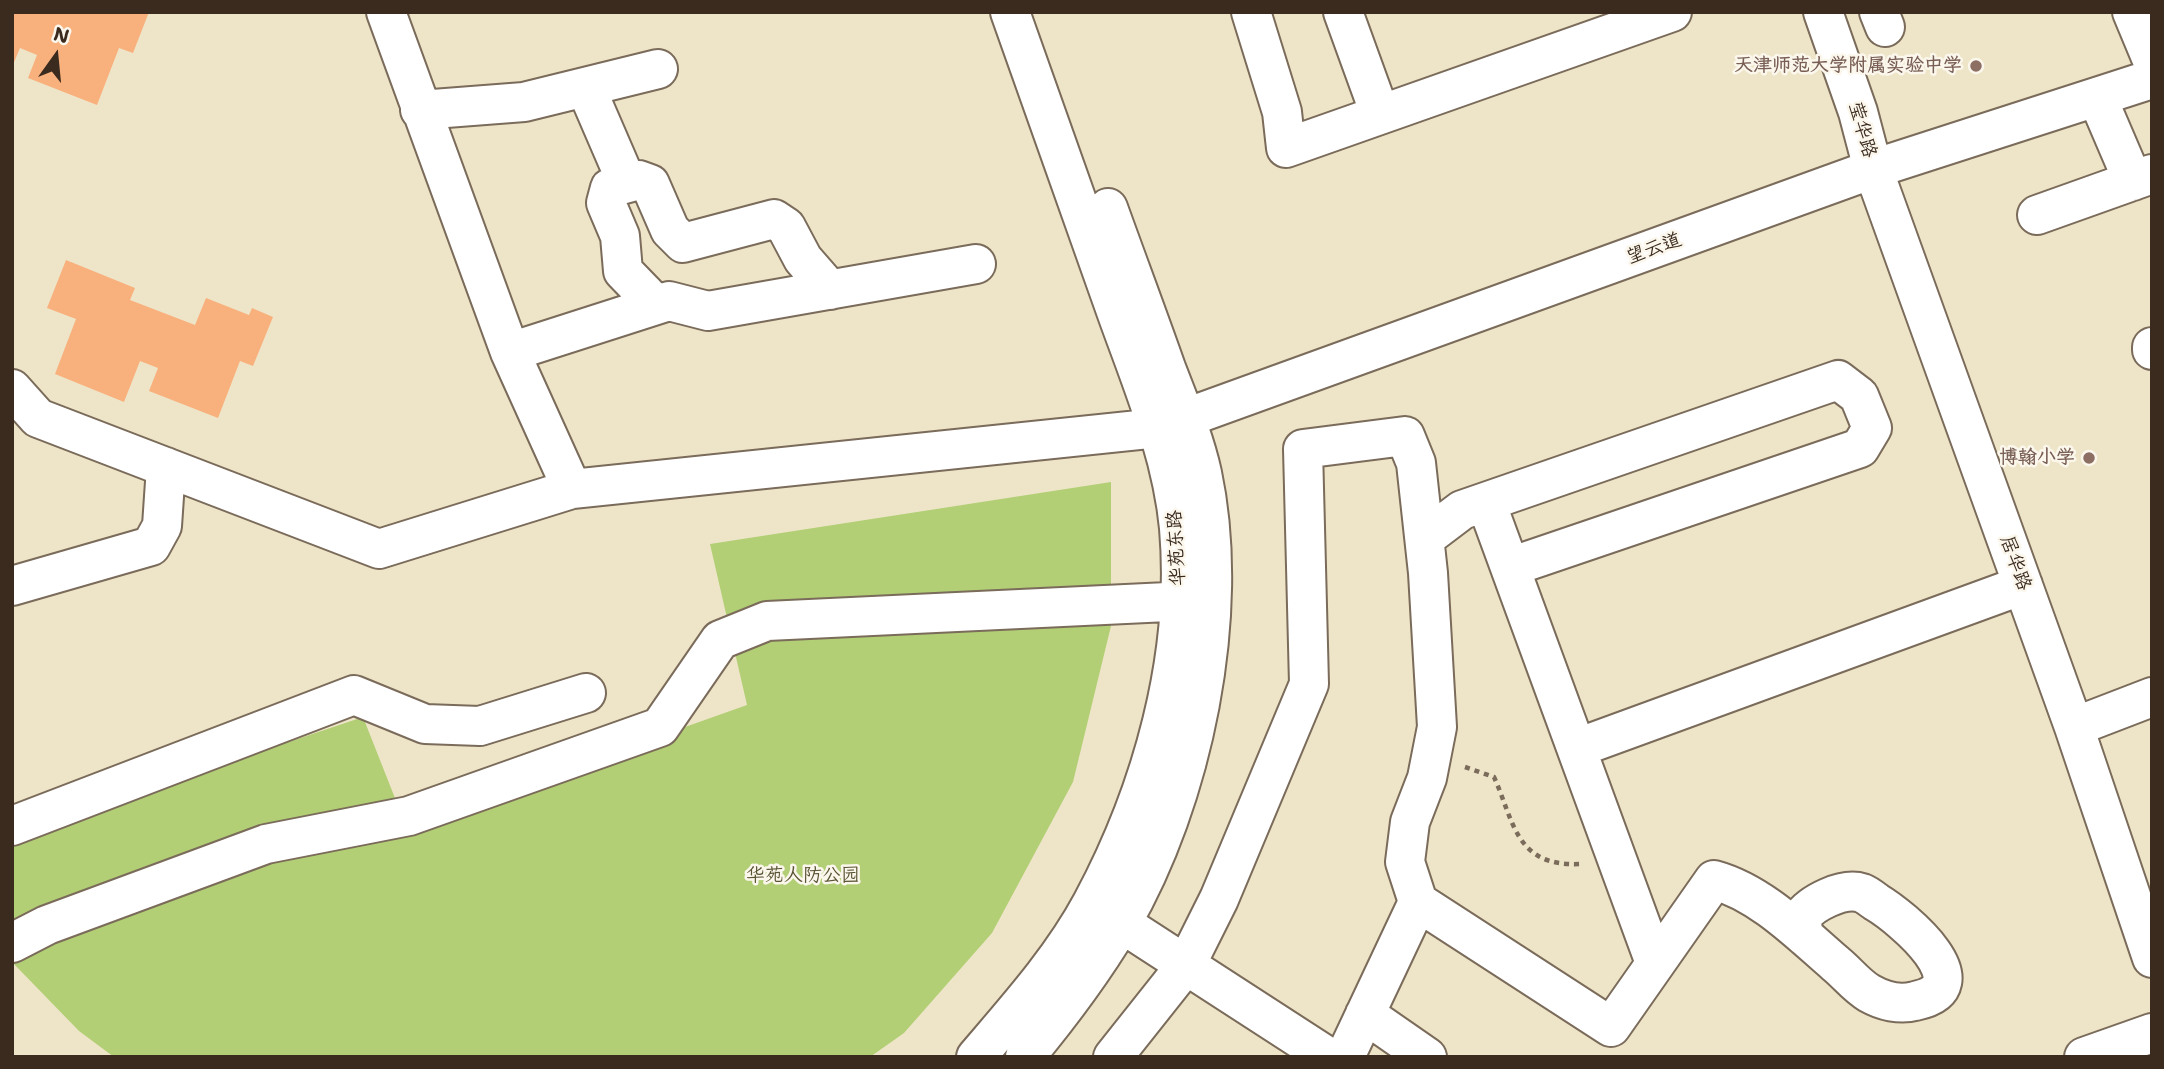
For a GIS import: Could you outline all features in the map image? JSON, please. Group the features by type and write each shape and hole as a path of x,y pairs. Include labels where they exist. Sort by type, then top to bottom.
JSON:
{"street":[{"path":"386,12 510,352 572,489"},
{"name":"华苑东路","path":"1010,12 1172,424"},
{"name":"华苑东路","path":"1025,1057 1079,987 1106,913 1158,737 1172,669 1195,600 1179,528 1172,424 1037,12"},
{"path":"1251,12 1282,112 1286,148 1672,12"},
{"path":"1343,12 1380,114"},
{"name":"莹华路","path":"1823,12 1858,112 1873,169"},
{"path":"2132,12 2152,60"},
{"path":"420,110 524,103 658,69"},
{"name":"望云道","path":"12,389 38,418 379,549 572,489 1172,424 1873,169 2152,79"},
{"path":"586,88 626,183"},
{"path":"2037,215 2142,177 2097,97"},
{"name":"居华路","path":"1873,169 2074,727 2152,958"},
{"path":"656,305 623,271 620,236 606,203 610,188 639,180 650,184 670,230 683,243 774,219 786,227 803,259 830,290"},
{"path":"510,352 669,301 708,311 976,264"},
{"path":"1425,538 1462,510 1838,380 1859,396 1872,428 1860,448 1510,567"},
{"path":"1114,1057 1186,965 1219,899 1309,684 1303,449 1405,436 1416,463 1425,538 1437,727 1427,778 1410,822 1405,862 1418,902 1611,1027 1714,880 1734,886 1804,936"},
{"path":"12,586 151,545 162,526 166,467"},
{"path":"1486,502 1656,963"},
{"path":"1577,748 2023,585"},
{"path":"12,943 47,925 266,844 409,816 660,727 720,640 767,621 1195,600"},
{"path":"12,826 354,695 425,724 480,726 586,693"},
{"path":"2074,727 2152,697"},
{"path":"1345,1057 1418,902"},
{"path":"1106,913 1328,1057"},
{"name":"华苑东路","path":"976,1057 1106,913"},
{"path":"1365,1014 1427,1057"},
{"path":"2084,1057 2152,1033"}],"path":[{"path":"1432,753 1494,777 1509,822 1520,839 1540,856 1570,864 1618,862"}],"green space":[{"name":"华苑人防公园","path":"1111,482 1111,626 1073,782 992,933 904,1033 870,1057 114,1057 79,1031 12,962 12,835 363,717 406,826 747,705 710,544"}],"building":[{"path":"12,12 149,12 133,53 119,48 97,105 28,78 37,55 20,48 12,67"},
{"path":"66,260 135,288 130,300 195,325 206,298 249,315 252,308 273,317 253,366 240,361 218,418 149,391 158,368 140,361 124,402 55,374 76,319 47,308"}],"place":[{"name":"天津师范大学附属实验中学","path":"1976,66"},
{"name":"博翰小学","path":"2089,458"}]}
